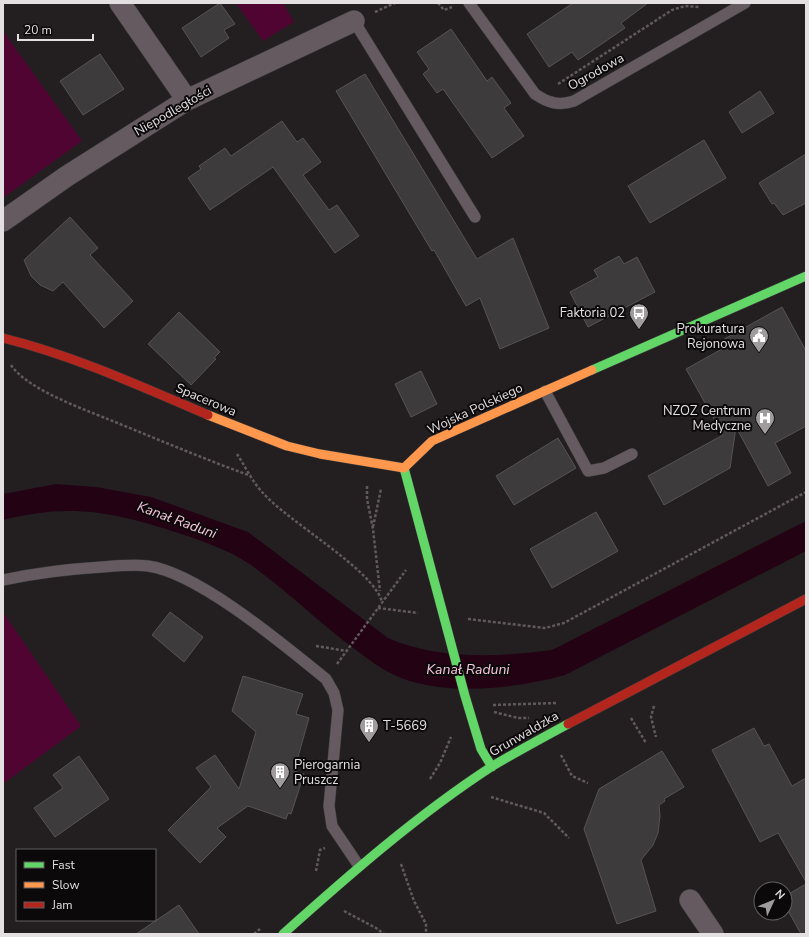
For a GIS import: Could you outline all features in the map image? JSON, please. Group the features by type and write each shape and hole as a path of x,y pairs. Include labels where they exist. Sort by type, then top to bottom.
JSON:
{"street":[{"path":"120,3 187,100"},
{"name":"Niepodległości","path":"3,221 67,176 187,100 354,21"},
{"name":"Wojska Polskiego","path":"404,468 432,441 806,276"},
{"name":"Spacerowa","path":"3,338 39,345 272,441 303,450 404,468"},
{"path":"404,468 465,696 481,749 492,768"},
{"name":"Grunwaldzka","path":"283,934 359,866 425,814 492,768 563,727 806,599"},
{"path":"690,900 713,934"}],"lane":[{"path":"469,3 539,97"},
{"name":"Ogrodowa","path":"539,97 558,104 574,101 745,3"},
{"path":"354,21 475,217"},
{"path":"545,391 588,471 604,468 632,454"},
{"path":"3,580 65,570 148,566 172,573 201,588 224,603 326,679 334,693 338,710 329,806 332,826 359,866"}],"path":[{"path":"539,97 672,10 684,6 705,7"},
{"path":"10,363 22,378 52,395 251,476"},
{"path":"236,453 262,492 306,530 358,569 380,592"},
{"path":"367,480 366,499 373,530 380,592 383,602"},
{"path":"373,530 381,489"},
{"path":"460,618 545,628 564,623 806,492"},
{"path":"347,651 378,608 442,614"},
{"path":"649,705 655,702 652,717 656,737"},
{"path":"493,705 556,703"},
{"path":"630,715 646,743"},
{"path":"430,780 451,738 451,731"},
{"path":"554,757 560,753 572,776 588,783"},
{"path":"495,793 488,797 544,813 569,838"},
{"path":"320,850 341,841"},
{"path":"394,866 400,861 414,901 426,924 426,934"},
{"path":"348,904 342,910 376,928 384,934"}],"shaded area":[{"path":"236,3 283,3 294,22 263,41"},
{"path":"3,31 82,141 3,198"},
{"path":"3,612 81,726 3,784"}],"water":[{"name":"Kanał Raduni","path":"56,484 96,487 151,497 248,532 388,638 427,650 469,655 511,654 552,650 806,521 806,551 565,675 546,680 504,687 461,689 420,684 401,678 377,666 343,640 265,575 225,550 155,526 112,515 92,512 50,512 3,520 3,494"}],"building":[{"path":"220,3 235,24 224,30 229,38 201,57 182,28"},
{"path":"573,3 648,3 621,23 625,28 578,60 572,52 549,67 527,34"},
{"path":"451,29 487,81 492,77 511,103 504,108 524,136 492,158 443,89 437,93 423,74 429,69 417,52"},
{"path":"100,54 124,89 83,115 60,81"},
{"path":"365,74 477,259 513,238 549,328 500,349 480,298 466,306 434,250 432,251 336,91"},
{"path":"760,91 774,113 742,133 729,112"},
{"path":"282,121 297,142 303,138 321,162 303,175 329,210 337,205 359,236 335,253 273,167 210,210 188,178 201,169 199,166 225,148 231,156"},
{"path":"704,140 726,178 650,223 628,186"},
{"path":"806,154 806,203 783,215 774,203 772,204 759,183"},
{"path":"70,217 98,248 90,255 133,301 104,328 63,282 53,291 40,285 31,276 24,260"},
{"path":"619,256 624,264 637,257 655,292 588,327 570,292 598,277 594,270"},
{"path":"782,307 806,351 806,426 775,443 791,473 768,486 736,427 730,468 664,505 648,476 723,435 686,369 722,349 719,342"},
{"path":"179,312 220,352 214,358 216,359 191,385 148,344"},
{"path":"421,371 437,404 411,417 395,384"},
{"path":"558,438 576,468 514,505 496,476"},
{"path":"596,512 618,551 552,588 530,549"},
{"path":"170,612 203,637 184,662 152,635"},
{"path":"243,676 303,694 296,714 309,718 294,771 304,774 291,814 288,813 286,819 248,806 217,828 226,837 200,863 168,830 211,787 196,768 215,755 239,789 256,732 232,711"},
{"path":"754,728 764,746 769,744 792,786 806,778 806,882 778,833 760,842 712,750"},
{"path":"662,751 684,787 664,799 665,801 659,805 660,816 658,833 653,845 641,860 656,911 617,924 584,829 599,789"},
{"path":"79,756 109,799 55,837 34,808 63,788 53,775"},
{"path":"806,884 806,934 801,934 793,920 793,891"},
{"path":"179,905 199,934 136,934"}],"traffic: fast":[{"path":"592,370 806,276"},
{"path":"404,468 465,696 481,749 492,767"},
{"path":"283,934 358,868 436,805 491,767 568,724"}],"traffic: slow":[{"path":"404,468 432,441 592,370"},
{"path":"208,415 287,446 320,454 404,468"}],"traffic: jam":[{"path":"3,338 30,345 82,363 208,415"},
{"path":"568,724 806,599"}],"place":[{"name":"Faktoria 02","path":"639,330"},
{"name":"Prokuratura Rejonowa","path":"759,353"},
{"name":"NZOZ Centrum Medyczne","path":"765,435"},
{"name":"T-5669","path":"369,743"},
{"name":"Pierogarnia Pruszcz","path":"280,789"}]}
